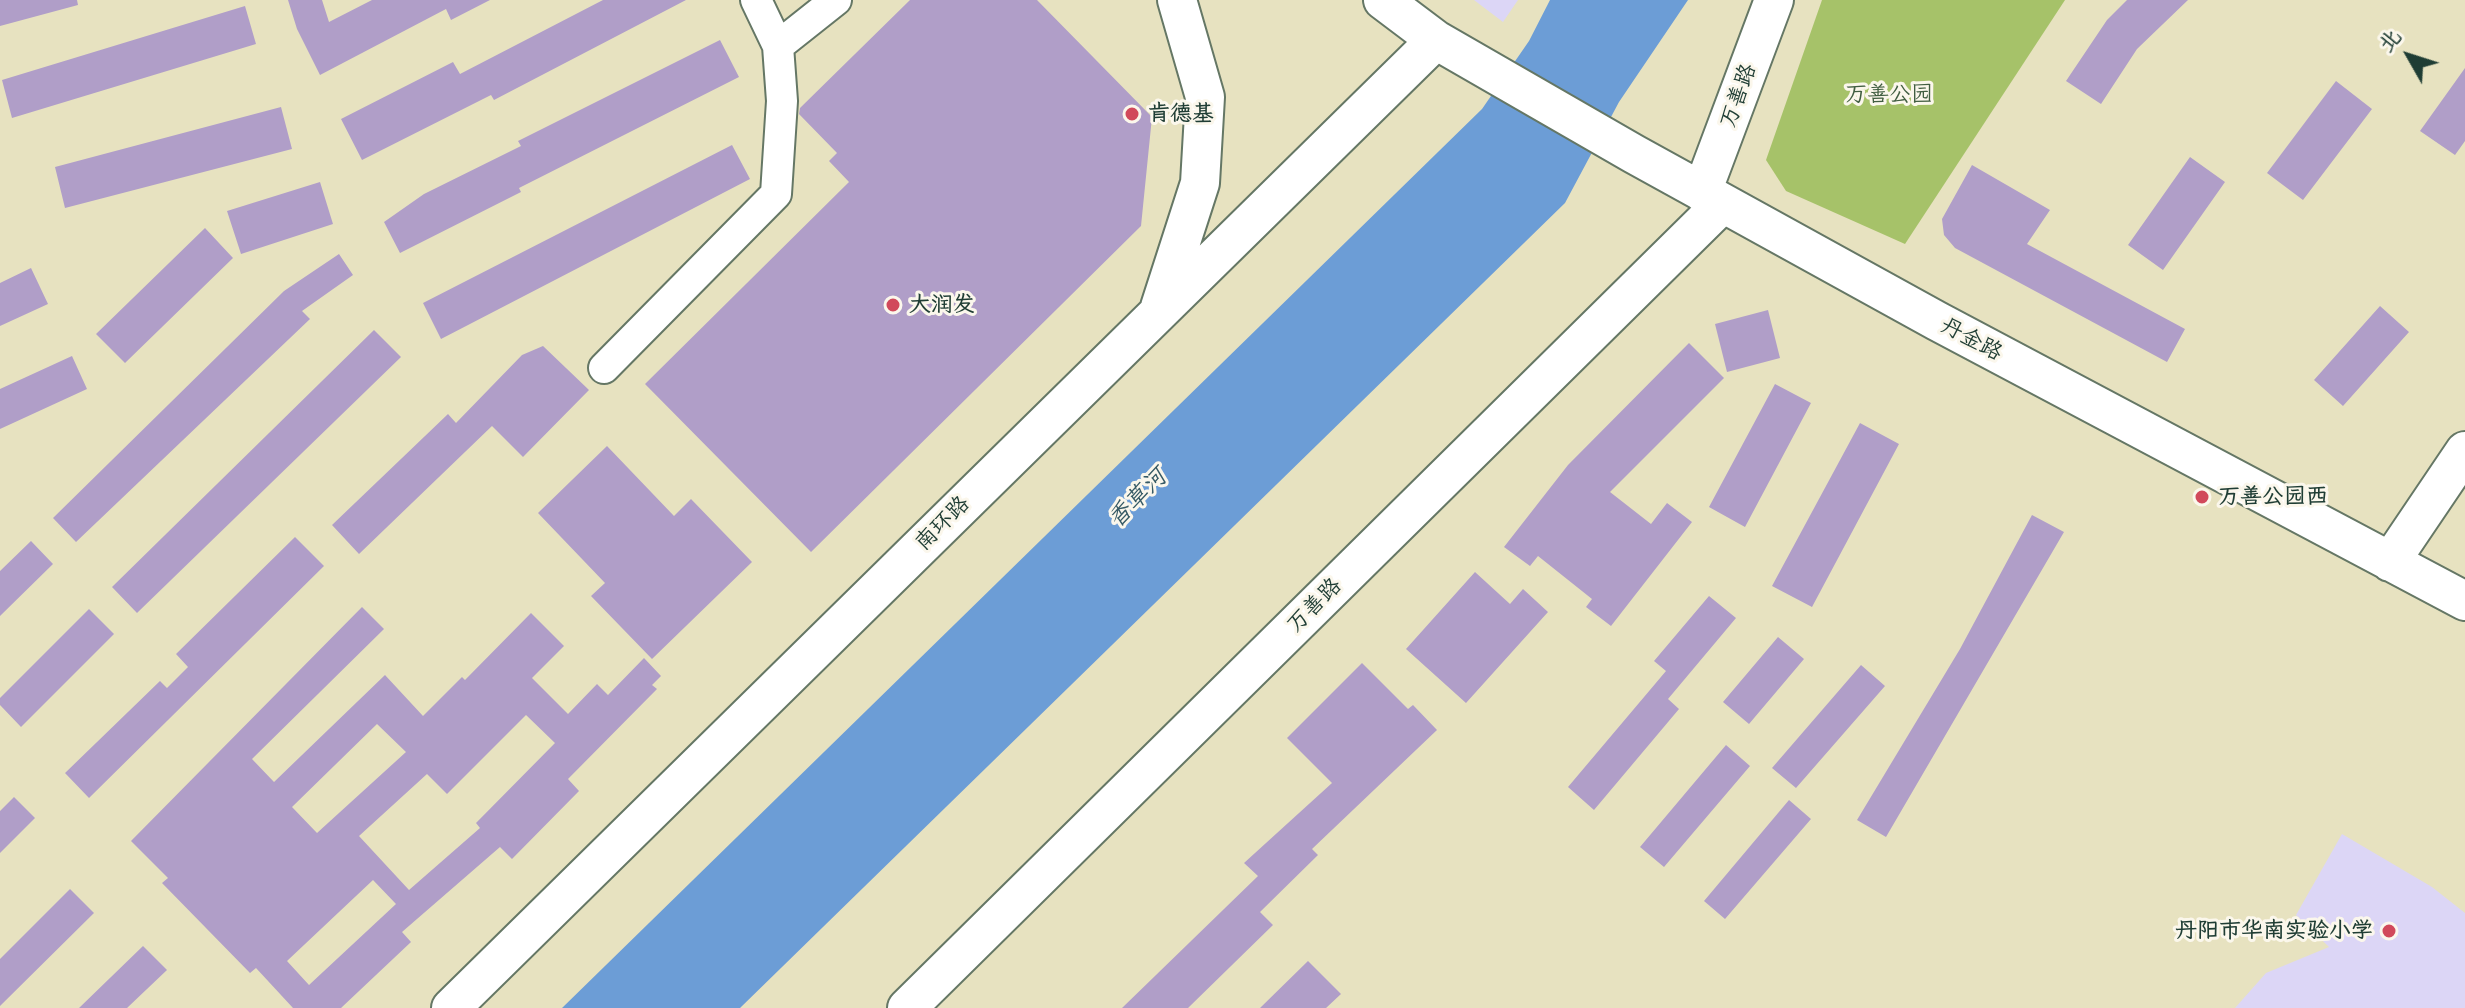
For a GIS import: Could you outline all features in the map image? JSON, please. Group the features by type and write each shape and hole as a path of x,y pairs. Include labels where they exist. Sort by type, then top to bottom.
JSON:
{"main road":[{"path":"1158,313 1200,183 1205,97 1177,0"},
{"name":"丹金路","path":"1383,0 1436,40 1483,69 1634,154 1951,329 2465,601"},
{"name":"万善路","path":"907,1008 1712,197 1774,0"},
{"name":"南环路","path":"451,1008 1436,40"},
{"path":"2390,562 2465,451"}],"lane":[{"path":"604,368 776,194 782,101 778,46 756,0"},
{"path":"778,46 836,0"}],"shaded area":[{"path":"1474,0 1518,0 1503,22"},
{"name":"丹阳市华南实验小学","path":"2342,834 2432,887 2465,913 2465,1008 2235,1008 2266,973 2329,947 2296,915"}],"green space":[{"name":"万善公园","path":"1822,0 2065,0 1905,244 1786,191 1766,160"}],"water":[{"name":"香草河","path":"1550,0 1688,0 1619,102 1565,203 740,1008 562,1008 1482,109 1529,41"}],"building":[{"path":"0,0 77,0 78,5 0,26"},
{"path":"288,0 322,0 329,22 372,0 490,0 451,20 446,9 320,75 297,29"},
{"path":"603,0 686,0 494,100 491,95 362,160 341,119 453,62 460,74"},
{"name":"大润发","path":"910,0 1037,0 1152,117 1141,226 811,552 645,384 849,182 829,161 837,153 799,114 800,108"},
{"path":"2127,0 2188,0 2137,49 2101,104 2066,81 2107,20"},
{"path":"245,6 256,44 12,118 2,80"},
{"path":"720,40 739,77 519,188 521,192 400,253 384,222 424,194 521,146 518,141"},
{"path":"2465,68 2465,141 2455,155 2420,131"},
{"path":"2336,81 2372,109 2303,200 2267,173"},
{"path":"281,107 292,149 65,208 55,167"},
{"path":"732,145 750,179 441,339 423,303"},
{"path":"2190,157 2225,182 2163,270 2128,245"},
{"path":"1972,165 2050,210 2027,244 2185,329 2167,362 1955,248 1944,235 1942,219"},
{"path":"320,182 333,224 241,254 227,211"},
{"path":"205,228 233,258 125,363 96,334"},
{"path":"339,254 353,275 302,311 310,319 76,542 53,518 284,291"},
{"path":"31,268 48,304 0,326 0,283"},
{"path":"2380,306 2409,332 2343,406 2314,380"},
{"path":"1768,310 1780,358 1727,372 1715,324"},
{"path":"374,330 401,357 137,613 112,587"},
{"path":"1689,343 1724,378 1610,492 1651,524 1667,503 1692,522 1611,626 1586,607 1592,599 1538,556 1530,566 1504,547 1568,465"},
{"path":"543,346 589,390 523,457 492,426 359,554 332,525 448,414 456,423 522,355"},
{"path":"72,356 87,389 0,429 0,389"},
{"path":"1775,384 1811,403 1745,527 1709,507"},
{"path":"1860,423 1899,444 1812,607 1772,586"},
{"path":"607,446 674,516 691,499 752,562 652,659 591,596 605,583 538,513"},
{"path":"2032,515 2064,532 1886,837 1857,820 1960,649"},
{"path":"295,537 324,566 89,798 65,773 160,681 167,688 188,667 176,654"},
{"path":"31,541 53,564 0,616 0,571"},
{"path":"1475,572 1510,604 1523,589 1548,612 1466,703 1406,649"},
{"path":"1709,596 1736,618 1668,699 1679,709 1594,810 1568,787 1666,671 1654,661"},
{"path":"362,607 384,629 252,759 274,782 385,675 423,716 462,677 465,680 531,613 564,646 532,678 568,714 597,684 608,695 644,658 661,676 652,685 657,689 568,779 579,791 512,859 500,847 402,932 411,942 341,1008 293,1008 256,968 250,973 162,883 168,878 131,841","holes":["526,715 555,743 476,823 480,828 409,890 359,836 427,774 447,794","377,724 406,752 317,833 292,807","373,880 396,904 309,985 287,961"]},
{"path":"89,609 114,634 21,727 0,705 0,698"},
{"path":"1778,637 1804,659 1749,724 1723,702"},
{"path":"1362,663 1408,709 1413,705 1437,730 1312,849 1318,855 1260,912 1273,925 1188,1008 1122,1008 1258,876 1244,863 1332,783 1287,738"},
{"path":"1861,665 1885,686 1796,788 1772,768"},
{"path":"1726,745 1750,766 1664,867 1640,847"},
{"path":"14,797 35,818 0,853 0,811"},
{"path":"1789,800 1811,819 1725,919 1704,901"},
{"path":"70,889 94,913 0,1006 0,959"},
{"path":"143,946 167,970 127,1008 79,1008"},
{"path":"1308,961 1341,994 1326,1008 1260,1008"}],"place":[{"name":"肯德基","path":"1132,114"},
{"name":"大润发","path":"893,305"},
{"name":"万善公园西","path":"2202,497"},
{"name":"丹阳市华南实验小学","path":"2389,931"}]}
